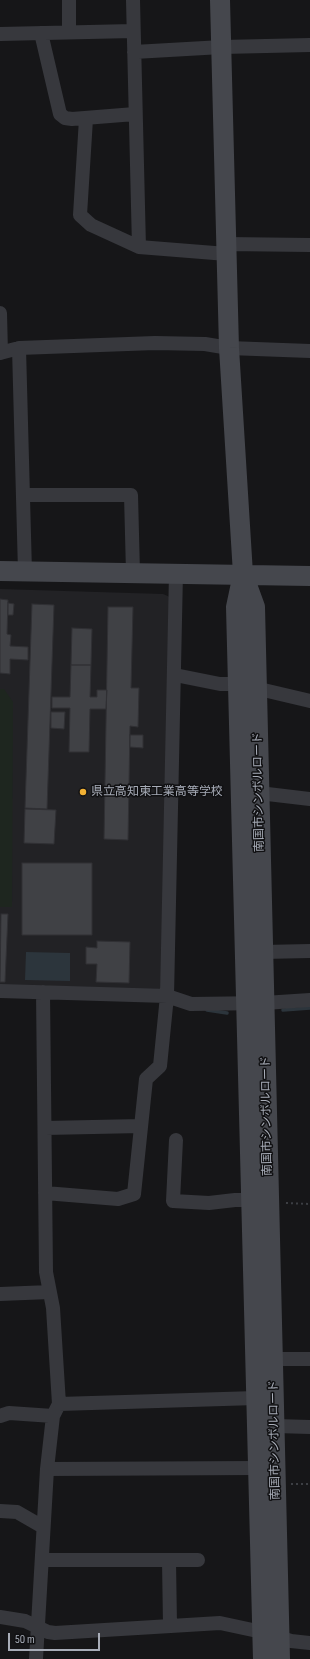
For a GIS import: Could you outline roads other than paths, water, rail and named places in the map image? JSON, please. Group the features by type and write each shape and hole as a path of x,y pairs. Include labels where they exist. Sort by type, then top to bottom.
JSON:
{"street":[{"path":"69,0 69,32"},
{"path":"132,0 139,247"},
{"path":"220,0 229,348 243,574"},
{"path":"0,34 133,30"},
{"path":"41,33 60,114 65,118 86,119 135,114"},
{"path":"134,52 222,47 310,45"},
{"path":"86,119 80,215 91,225 139,247 227,249 310,245"},
{"path":"0,313 1,353 19,348 156,343 205,344 229,348 310,351"},
{"path":"19,348 25,572"},
{"path":"23,495 131,495 133,573"},
{"path":"0,572 176,573 310,576"},
{"path":"45,1193 118,1199 134,1194 146,1079 160,1066 166,996 175,675 176,573"},
{"name":"南国市シンボルロード","path":"243,574 236,607 248,687 260,793 263,952 255,1003 251,1200 264,1359 275,1426 271,1635 263,1659"},
{"name":"南国市シンボルロード","path":"243,574 255,607 248,687 264,1359 256,1398 258,1468 271,1635 280,1659"},
{"path":"175,675 220,684 248,687 310,701"},
{"path":"260,793 310,798"},
{"path":"263,952 310,951"},
{"path":"0,991 166,996 191,1004 310,1000"},
{"path":"36,1659 47,1469 56,1410 53,1308 46,1272 43,992"},
{"path":"45,1128 141,1126"},
{"path":"176,1140 173,1201 209,1203 251,1200"},
{"path":"0,1294 50,1292"},
{"path":"264,1359 310,1359"},
{"path":"0,1416 9,1413 256,1398"},
{"path":"275,1426 310,1427"},
{"path":"47,1469 258,1468"},
{"path":"0,1511 17,1512 43,1527"},
{"path":"42,1560 198,1560"},
{"path":"169,1561 170,1626"},
{"path":"0,1617 25,1621 48,1632 55,1633 220,1623 291,1641 310,1643"}],"waterway":[{"path":"283,1010 310,1008"},
{"path":"207,1010 227,1013"}],"place":[{"name":"県立高知東工業高等学校","path":"83,792"}]}
